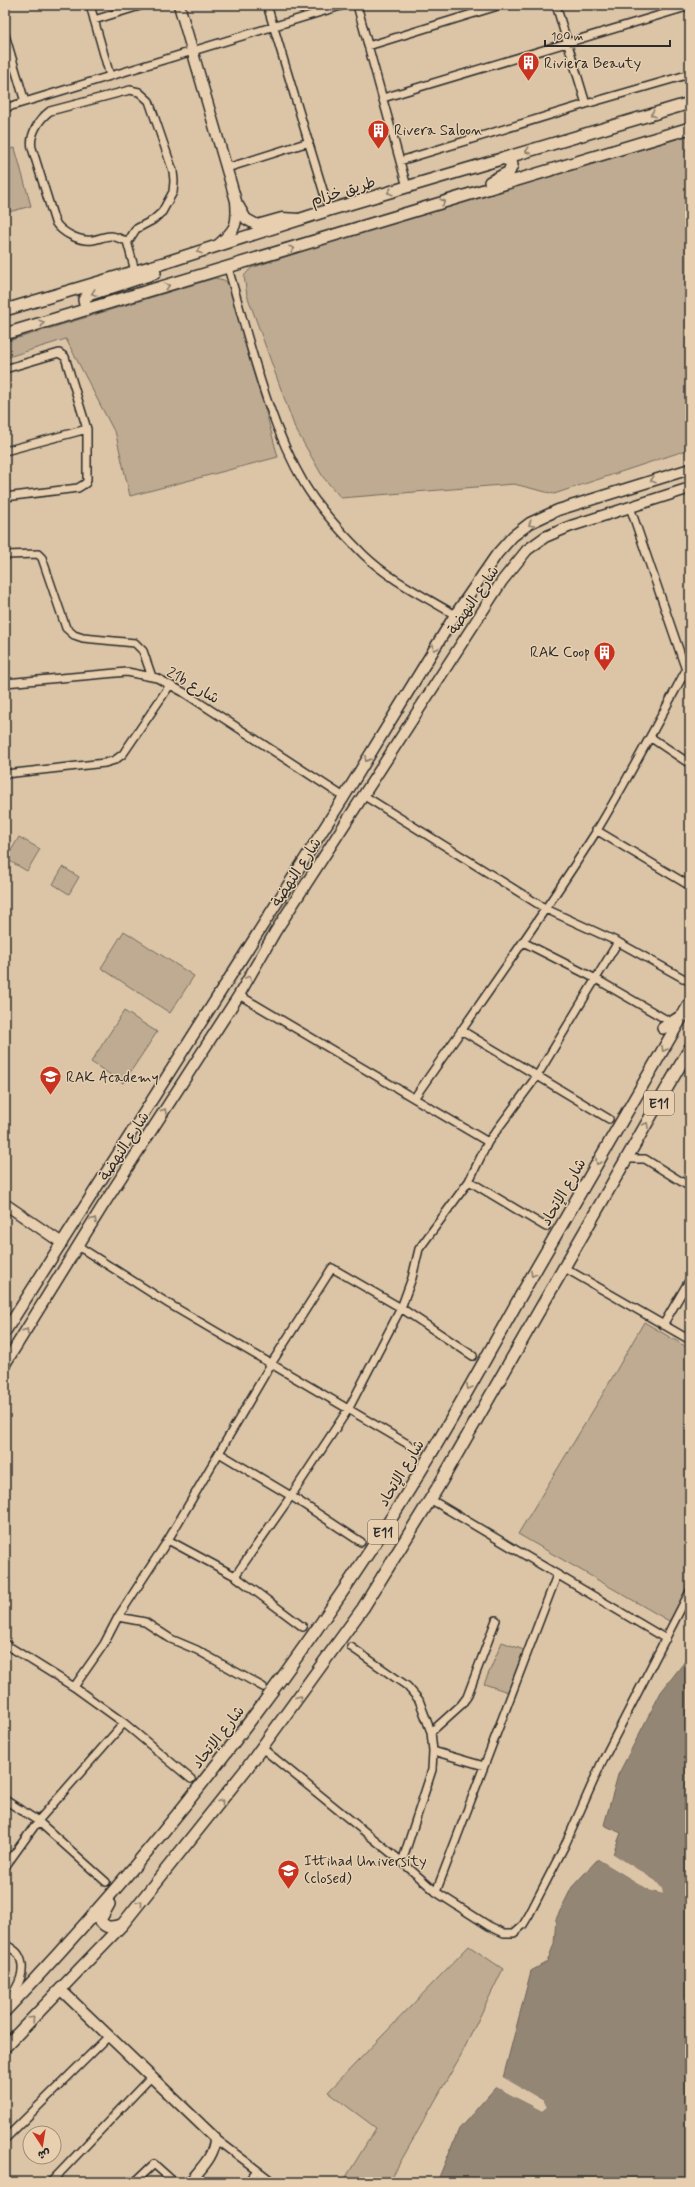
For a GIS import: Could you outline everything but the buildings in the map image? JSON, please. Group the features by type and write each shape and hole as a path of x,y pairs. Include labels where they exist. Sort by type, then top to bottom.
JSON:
{"main road":[{"path":"179,5 236,201 237,222 235,228 218,245"},
{"name":"طريق خزام","path":"5,310 167,262 329,210 690,103"},
{"path":"5,334 690,128"},
{"path":"465,195 509,172 512,165 511,161 502,158"},
{"path":"236,201 246,219 257,225 282,218 300,220"},
{"path":"86,309 84,300 88,295 154,273 167,262"},
{"name":"شارع النهضة","path":"5,1332 62,1243 118,1150 344,797 455,615 497,554 513,536 530,523 558,510 690,469"},
{"name":"شارع النهضة","path":"5,1364 78,1246 239,995 275,932 502,581 527,550 545,537 571,526 690,488"},
{"path":"275,932 294,898 292,894 284,892"},
{"name":"شارع الإتحاد","path":"5,2011 46,1968 130,1871 241,1734 311,1639 383,1532 437,1443 690,1003"},
{"path":"665,1024 683,1016"},
{"name":"E11","path":"5,2047 122,1925 262,1748 363,1608 430,1499 690,1048"},
{"path":"5,1198 21,1208 25,1217"},
{"path":"5,1204 62,1243"},
{"path":"122,1925 108,1928 103,1926 100,1920 102,1914 130,1871"},
{"path":"61,1990 215,2138 215,2148 190,2182"}],"street":[{"path":"90,5 110,76"},
{"path":"94,20 143,5"},
{"path":"267,5 329,210"},
{"path":"5,108 344,5"},
{"path":"357,5 407,187"},
{"path":"368,46 501,5"},
{"path":"556,5 586,104"},
{"path":"383,98 690,6"},
{"path":"5,36 26,102"},
{"path":"400,161 690,74"},
{"path":"130,90 143,94 152,106 174,182 173,192 162,212 153,220 136,229 127,241 109,236 85,240 60,228 54,219 32,141 42,119 50,111 130,90"},
{"path":"227,168 309,142"},
{"path":"127,241 136,271"},
{"path":"228,268 268,405 287,452 306,486 334,523 365,556 398,580 455,615"},
{"path":"5,369 62,354 65,357 87,429 86,483 78,488 5,497"},
{"path":"5,451 87,429"},
{"path":"415,1097 546,909 596,830 688,671 630,507"},
{"path":"5,555 38,554 42,558 66,628 74,635 83,638 135,643 143,651 152,677"},
{"name":"21b شارع","path":"5,683 117,671 143,674 152,677 170,685 344,797"},
{"path":"5,774 105,763 115,760 123,754 170,685"},
{"path":"650,737 690,764"},
{"path":"364,795 546,909 618,942 690,982"},
{"path":"596,830 690,886"},
{"path":"523,942 596,979 665,1024"},
{"path":"235,1576 291,1496 349,1408 401,1308 412,1278 419,1249 469,1181 488,1142 537,1076 618,942"},
{"path":"239,995 415,1097 488,1142"},
{"path":"461,1030 609,1119"},
{"path":"627,1159 645,1159 690,1187"},
{"path":"469,1181 546,1227"},
{"path":"78,1246 169,1304 349,1408 418,1450"},
{"path":"563,1267 690,1340"},
{"path":"74,1687 104,1644 118,1617 168,1540 271,1364 332,1268 401,1308 473,1356"},
{"path":"663,1325 690,1279"},
{"path":"219,1453 291,1496 361,1542"},
{"path":"430,1499 666,1639"},
{"path":"168,1540 235,1576 303,1627"},
{"path":"436,1892 557,1574"},
{"path":"262,1748 402,1862 436,1892 504,1933 514,1932 523,1925 565,1845 601,1764 690,1591"},
{"path":"118,1617 144,1622 171,1639 197,1650 263,1687"},
{"path":"431,1732 461,1705 467,1697 496,1620"},
{"path":"5,1644 74,1687 124,1723 191,1779"},
{"path":"350,1647 407,1686 419,1700 431,1732 434,1751 432,1770 402,1862"},
{"path":"5,1867 38,1821 124,1723"},
{"path":"434,1751 484,1766"},
{"path":"5,1800 38,1821 106,1882"},
{"path":"5,1944 18,1954 22,1969 21,1976 5,2006"},
{"path":"5,2139 109,2036"},
{"path":"51,2182 151,2077"},
{"path":"215,2138 273,2182"},
{"path":"135,2182 151,2165 154,2164 174,2182"},
{"path":"248,2182 257,2170"},
{"path":"5,2179 8,2182"}],"shaded area":[{"path":"690,135 690,449 554,494 514,484 341,498 323,477 295,428 247,295 244,276 251,268 333,241"},
{"path":"15,148 31,206 5,213 5,150"},
{"path":"215,278 224,280 232,287 278,457 130,496 116,435 66,339 5,358 5,342"},
{"path":"19,837 40,849 27,871 6,859"},
{"path":"63,867 79,877 69,894 53,884"},
{"path":"124,931 194,976 170,1013 101,968"},
{"path":"124,1011 157,1032 123,1083 91,1062"},
{"path":"644,1322 690,1349 690,1594 686,1602 669,1621 518,1534 600,1399"},
{"path":"502,1642 524,1650 508,1692 484,1684"},
{"path":"690,1655 690,2182 437,2182 459,2129 496,2087 542,2111 547,2107 544,2101 503,2078 531,1971 547,1962 554,1944 556,1919 572,1887 598,1859 651,1891 663,1894 656,1881 613,1854 621,1833 604,1825 618,1775 661,1692"},
{"path":"469,1946 503,1969 461,2055 389,2182 343,2182 376,2128 328,2092"}],"pier":[{"path":"612,1853 656,1881 662,1889 663,1894 651,1891 598,1859 599,1857 652,1889 661,1892 655,1882 612,1855"},
{"path":"501,2076 544,2101 547,2107 542,2111 494,2086 541,2109 545,2106 543,2102 502,2079"}],"place":[{"name":"Riviera Beauty","path":"529,82"},
{"name":"Rivera Saloon","path":"378,150"},
{"name":"RAK Coop","path":"605,672"},
{"name":"RAK Academy","path":"51,1096"},
{"name":"Ittihad University (closed)","path":"289,1890"}]}
